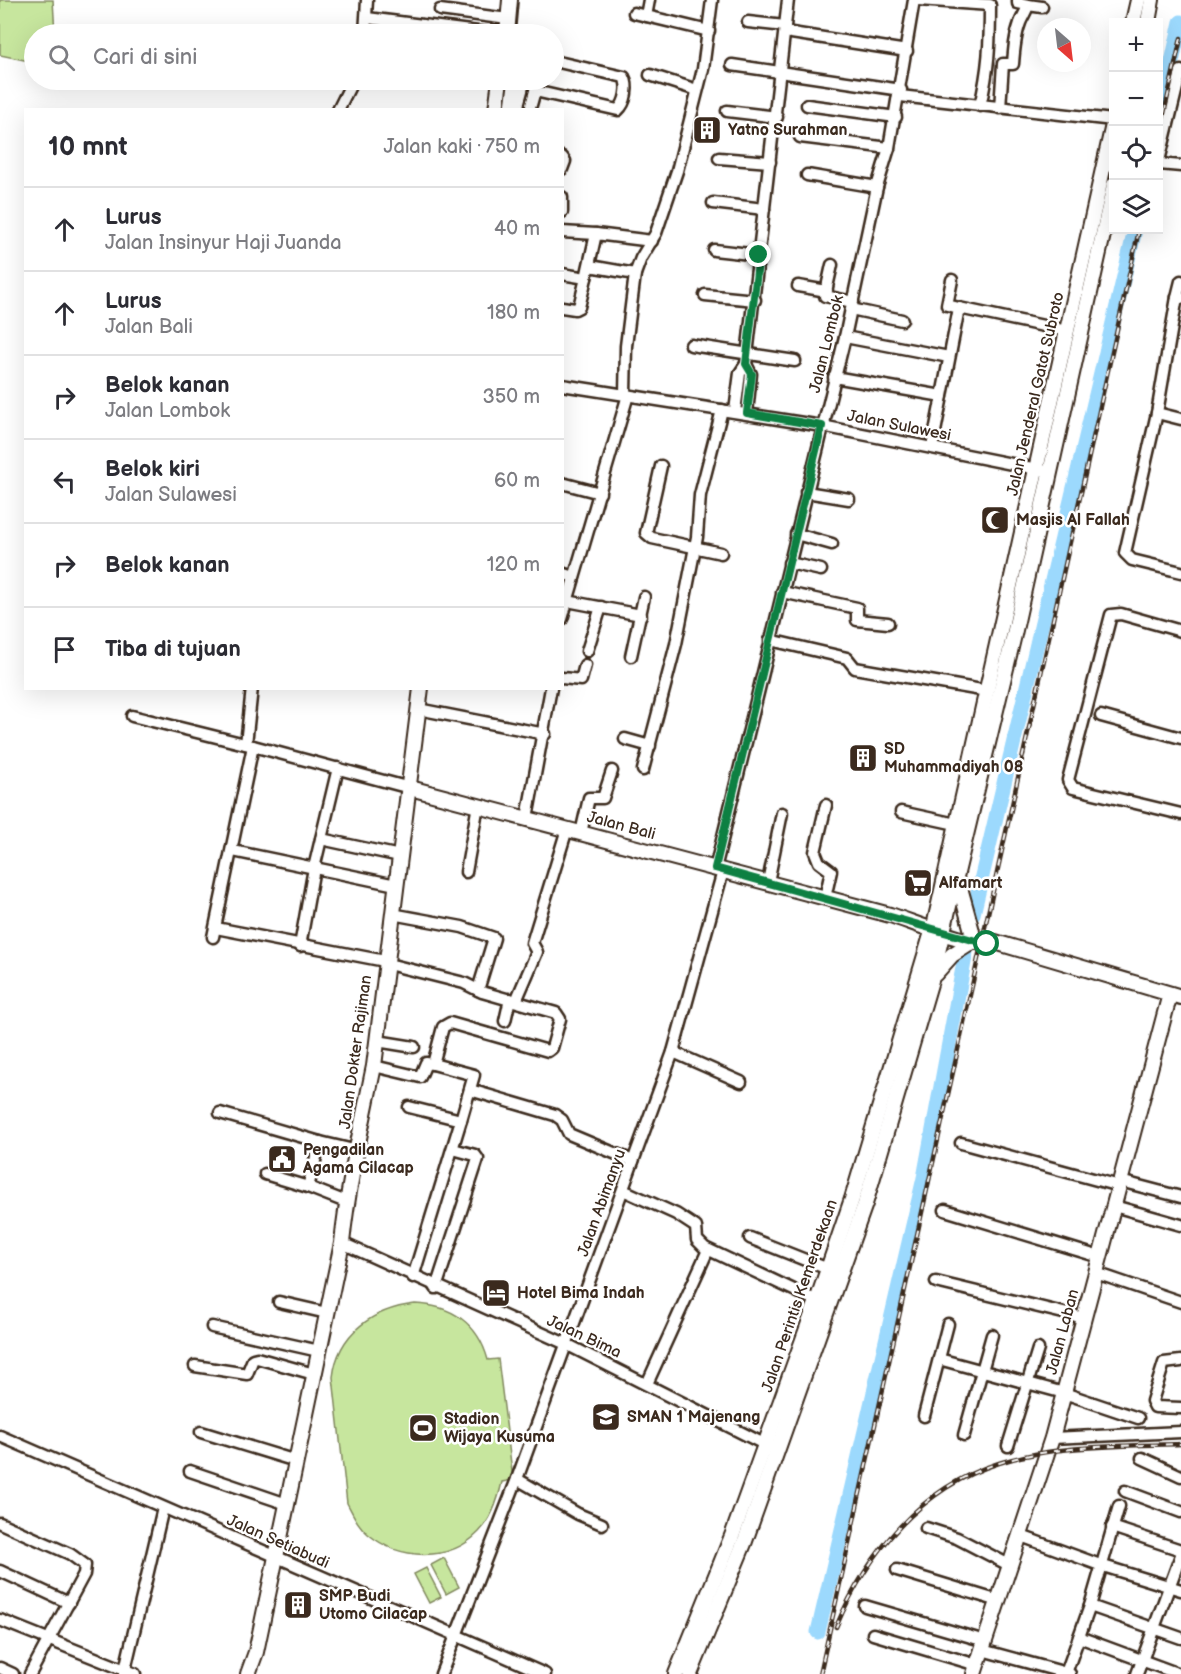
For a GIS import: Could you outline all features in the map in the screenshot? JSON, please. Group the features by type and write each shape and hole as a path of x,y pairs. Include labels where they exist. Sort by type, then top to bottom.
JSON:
{"main road":[{"path":"508,24 510,0"},
{"path":"1134,18 1138,0"},
{"path":"1149,18 1152,0"},
{"path":"496,108 499,90"},
{"name":"Jalan Jenderal Gatot Subroto","path":"936,927 956,824 1112,126"},
{"name":"Jalan Jenderal Gatot Subroto","path":"936,927 958,879 1052,471 1109,204"},
{"name":"Jalan Dokter Rajiman","path":"248,1674 256,1652 342,1243 346,1202 374,1066 385,962 410,788 421,690"},
{"name":"Jalan Bali","path":"410,788 973,936 1176,995"},
{"path":"932,977 973,936 958,879"},
{"name":"Jalan Perintis Kemerdekaan","path":"676,1674 771,1448 858,1202 932,977 936,927"},
{"name":"Jalan Perintis Kemerdekaan","path":"690,1674 745,1541 771,1448 817,1301 828,1269 858,1202 936,927"},
{"name":"Jalan Laban","path":"975,1670 1022,1536 1052,1438 1120,1184 1176,995"}],"street":[{"path":"366,24 367,0"},
{"path":"646,16 649,0"},
{"path":"564,612 600,493 626,394 626,346 635,274 641,258 652,241 677,171 709,32 712,0"},
{"path":"735,411 741,373 747,359 755,300 764,209 782,73 788,0"},
{"path":"916,0 990,3 991,37 988,76 980,106"},
{"name":"Jalan Lombok","path":"719,870 770,640 852,305 877,187 889,148 916,0"},
{"path":"1000,108 1003,64 1014,64 1023,3 1042,7"},
{"path":"440,10 508,19"},
{"path":"634,13 709,32"},
{"path":"367,18 415,24"},
{"path":"748,22 907,51"},
{"path":"531,105 535,91 598,107 618,110 623,105 627,86 624,77 564,63"},
{"path":"732,65 980,106 1109,120"},
{"path":"1163,148 1181,71"},
{"path":"650,75 697,90"},
{"path":"339,108 348,90"},
{"path":"807,105 896,117"},
{"path":"728,111 777,117"},
{"path":"800,137 889,148"},
{"path":"719,158 770,162"},
{"path":"1163,165 1181,166"},
{"path":"807,175 877,187"},
{"path":"713,203 764,209"},
{"path":"564,232 652,241"},
{"path":"564,307 575,309 579,307 596,234"},
{"path":"714,250 759,255"},
{"path":"832,265 827,291 828,298 902,320"},
{"path":"590,266 635,274"},
{"path":"564,274 586,279"},
{"path":"952,280 947,305 1067,331"},
{"path":"1181,281 1157,413 1125,553 1132,560 1181,572"},
{"path":"798,286 827,291"},
{"path":"705,295 755,300"},
{"path":"932,447 959,308"},
{"path":"844,337 949,357"},
{"path":"691,345 747,359 795,361"},
{"path":"747,359 752,374 747,413"},
{"path":"834,377 942,396"},
{"name":"Jalan Sulawesi","path":"564,385 822,426 1052,471"},
{"path":"643,770 676,644 695,547 700,495 722,410"},
{"path":"1157,413 1181,419"},
{"path":"661,466 646,533 652,538 721,554"},
{"path":"564,484 600,493"},
{"path":"806,492 849,499"},
{"path":"796,534 832,544"},
{"path":"789,563 821,570"},
{"path":"564,574 574,577"},
{"path":"782,592 858,608 857,620 888,623"},
{"path":"631,656 644,597"},
{"path":"567,601 641,615"},
{"path":"587,651 602,607"},
{"path":"1181,631 1121,614 1110,615 1068,780 1073,788 1181,814"},
{"path":"770,640 847,658 855,668 987,691"},
{"path":"564,678 579,681 585,665"},
{"path":"252,690 250,745 233,851 214,933 385,962 440,976 560,1016 550,1050 450,1023 443,1027 433,1064"},
{"path":"527,818 545,734 551,690"},
{"path":"418,709 545,734"},
{"name":"Jalan Bali","path":"132,716 410,788"},
{"path":"1101,716 1181,738"},
{"path":"625,739 650,746"},
{"path":"300,946 314,868 338,768"},
{"path":"581,833 589,798 603,798 612,771"},
{"path":"465,872 478,805"},
{"path":"825,898 831,871 819,862 815,852 826,805"},
{"path":"901,812 956,824"},
{"path":"768,882 782,813"},
{"path":"505,1021 537,952 532,943 567,829"},
{"path":"321,839 400,856"},
{"path":"233,851 396,885"},
{"name":"Jalan Abimanyu","path":"441,1674 517,1479 673,1052 719,870"},
{"path":"392,914 462,927 494,938 478,990"},
{"path":"377,1041 414,1047"},
{"path":"673,1052 741,1082"},
{"path":"374,1066 420,1077 426,1063 473,1073 475,1076 413,1277"},
{"path":"470,1090 555,1115 562,1120 569,1134 633,1161"},
{"path":"409,1107 461,1120"},
{"path":"220,1113 358,1151"},
{"path":"308,1187 320,1142"},
{"path":"961,1143 1120,1184 1181,1197"},
{"path":"436,1288 478,1159 475,1155 453,1149"},
{"path":"265,1174 346,1202"},
{"path":"623,1190 676,1214 696,1227 698,1242 707,1252 817,1301"},
{"path":"1114,1206 1181,1225"},
{"path":"945,1210 1100,1257"},
{"path":"750,1238 828,1269"},
{"name":"Jalan Bima","path":"342,1243 436,1288 566,1344 771,1448"},
{"path":"647,1384 707,1252"},
{"path":"1096,1273 1181,1302"},
{"path":"936,1282 1084,1318"},
{"path":"279,1302 327,1313"},
{"path":"924,1416 948,1324"},
{"path":"212,1327 319,1352"},
{"path":"964,1435 992,1335"},
{"path":"1008,1446 1038,1349"},
{"path":"195,1366 247,1374 252,1361 257,1358 314,1374"},
{"path":"939,1359 1064,1393 1138,1418"},
{"path":"1181,1361 1167,1362 1162,1365 1152,1401 1155,1407 1181,1408"},
{"path":"201,1432 296,1461"},
{"path":"1052,1438 1181,1432"},
{"name":"Jalan Setiabudi","path":"0,1436 545,1674"},
{"path":"1142,1458 1181,1476"},
{"path":"190,1470 287,1504"},
{"path":"517,1479 578,1514 602,1524"},
{"path":"1125,1491 1181,1512"},
{"path":"865,1606 1068,1673 1119,1506"},
{"path":"0,1620 128,1673 163,1508"},
{"path":"0,1523 83,1562 84,1574 30,1674"},
{"path":"1112,1527 1181,1552 1176,1588 1153,1629 1137,1674"},
{"path":"926,1528 957,1538 1011,1566"},
{"path":"1022,1536 1100,1565 1176,1588"},
{"path":"897,1570 999,1601"},
{"path":"0,1571 69,1603"},
{"path":"1090,1606 1181,1638"},
{"path":"873,1634 975,1670"},
{"path":"1079,1637 1179,1674"},
{"path":"0,1668 14,1674"}],"green space":[{"path":"0,0 53,0 54,24 24,24 24,60 0,55"},
{"name":"Stadion Wijaya Kusuma","path":"415,1304 428,1305 451,1312 470,1326 488,1360 498,1359 513,1480 502,1482 499,1496 488,1521 467,1542 439,1553 424,1554 409,1553 380,1543 361,1527 347,1503 333,1377 336,1361 342,1348 360,1326 385,1311"},
{"path":"444,1558 459,1587 446,1594 431,1565"},
{"path":"426,1568 441,1597 429,1603 414,1574"}],"waterway":[{"path":"1163,102 1181,22"},
{"path":"973,914 1134,234"},
{"path":"818,1632 924,1178 967,946"}],"railway":[{"path":"1161,126 1181,38"},
{"path":"820,1674 1138,234"},
{"path":"836,1627 863,1574 900,1527 945,1489 971,1474 999,1463 1042,1453 1112,1446 1181,1444"}],"place":[{"name":"Yatno Surahman","path":"707,130"},
{"name":"Masjis Al Fallah","path":"995,520"},
{"name":"SD Muhammadiyah 08","path":"863,758"},
{"name":"Alfamart","path":"918,883"},
{"name":"Pengadilan Agama Cilacap","path":"282,1159"},
{"name":"Hotel Bima Indah","path":"496,1293"},
{"name":"SMAN 1 Majenang","path":"606,1417"},
{"name":"Stadion Wijaya Kusuma","path":"423,1428"},
{"name":"SMP Budi Utomo Cilacap","path":"298,1605"}],"route":[{"path":"759,255 746,364 752,374 747,413 822,426 715,868 987,944"}]}
